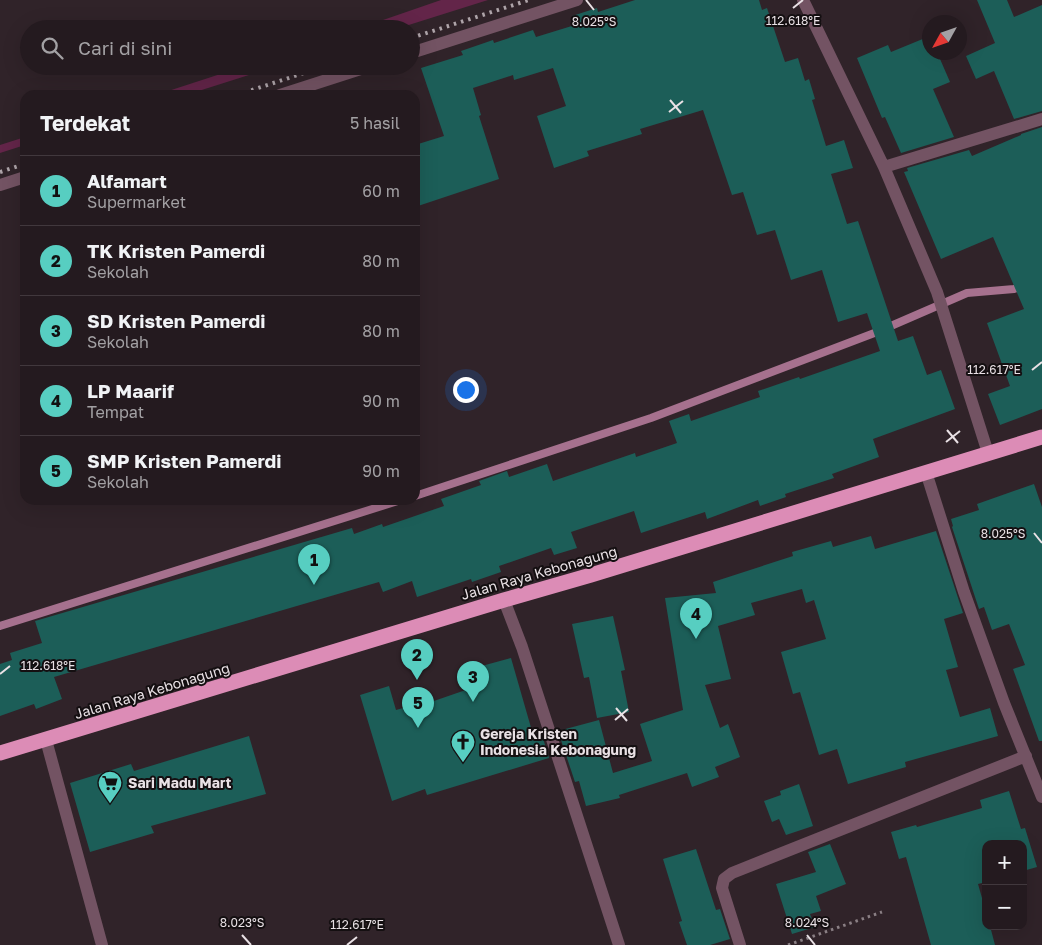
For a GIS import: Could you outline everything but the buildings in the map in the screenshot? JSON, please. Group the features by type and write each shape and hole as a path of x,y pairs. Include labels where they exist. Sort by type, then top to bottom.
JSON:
{"highway":[{"name":"Jalan Raya Kebonagung","path":"0,753 504,600 591,576 1042,437"}],"street":[{"path":"420,50 577,0"},
{"path":"803,0 884,167 937,292 988,453"},
{"path":"296,90 342,75"},
{"path":"884,167 1042,119"},
{"path":"0,185 20,179"},
{"path":"926,472 964,592 1004,703 1042,797"},
{"path":"504,600 522,647 619,945"},
{"path":"46,740 102,945"},
{"path":"740,945 722,888 724,879 732,873 1026,756"}],"path":[{"path":"788,945 882,912"}],"shaded area":[{"path":"441,0 488,0 420,21 383,20"},
{"path":"217,75 249,75 202,90 171,90"},
{"path":"20,139 20,147 0,153 0,145"}],"waterway":[{"path":"420,494 651,418 877,332 967,293 1014,289 1042,279"},
{"path":"0,626 385,505"}],"railway":[{"path":"420,35 529,0"},
{"path":"252,90 298,75"},
{"path":"0,172 20,166"}],"place":[{"name":"Alfamart","path":"314,585"},
{"name":"LP Maarif","path":"696,639"},
{"name":"TK Kristen Pamerdi","path":"417,680"},
{"name":"SD Kristen Pamerdi","path":"473,702"},
{"name":"SMP Kristen Pamerdi","path":"418,728"},
{"name":"Gereja Kristen Indonesia Kebonagung","path":"463,763"},
{"name":"Sari Madu Mart","path":"110,804"}]}
